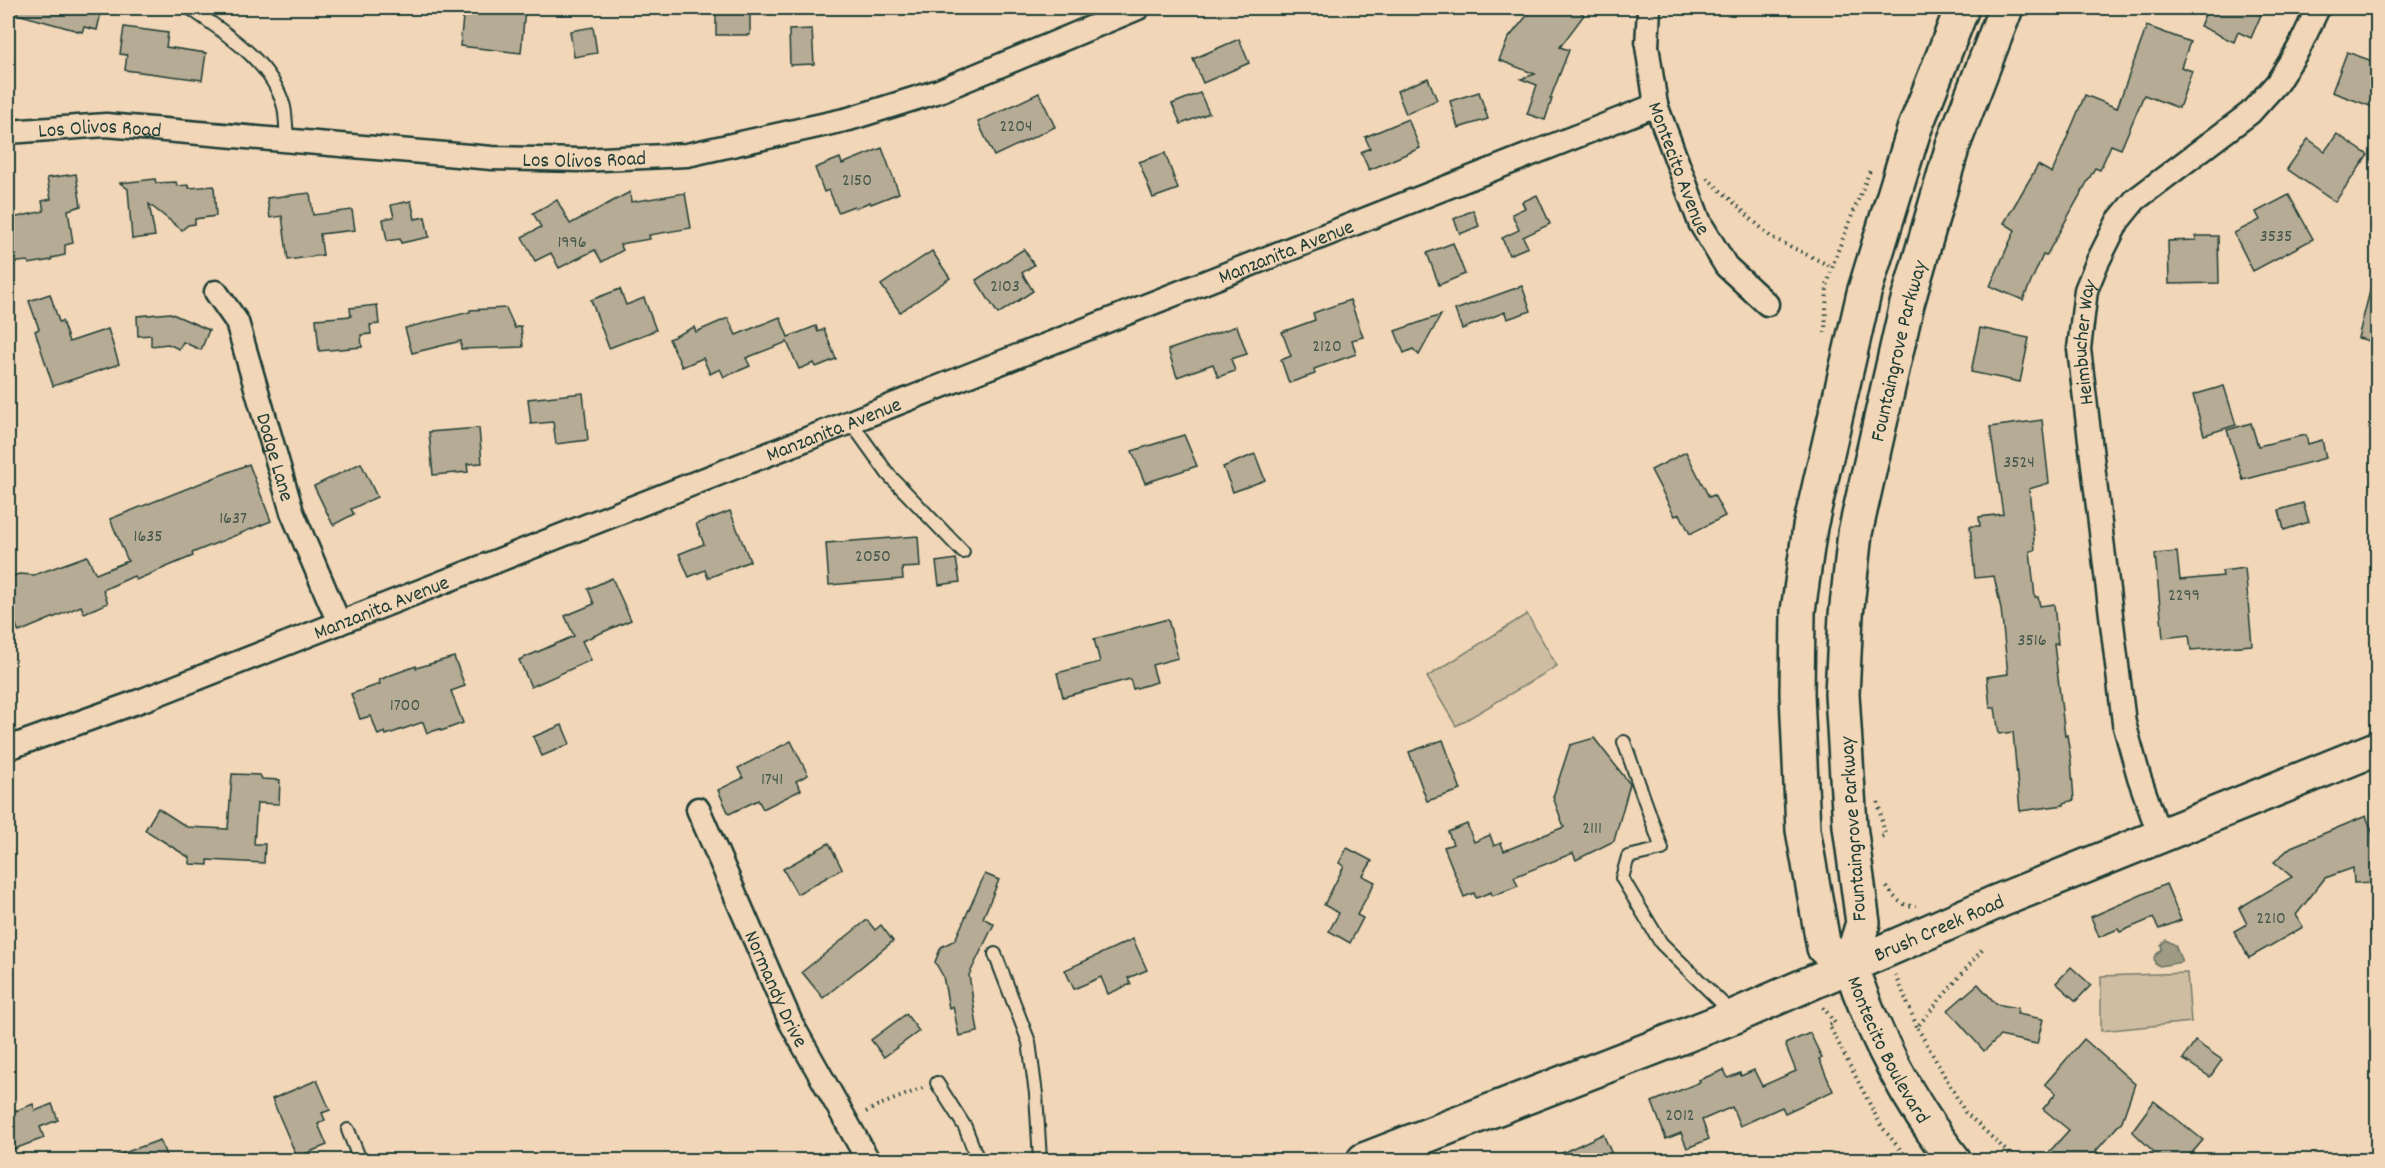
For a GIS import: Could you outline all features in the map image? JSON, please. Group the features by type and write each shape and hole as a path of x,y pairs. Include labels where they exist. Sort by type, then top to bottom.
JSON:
{"main road":[{"name":"Fountaingrove Parkway","path":"1962,8 1914,130 1864,293 1810,527 1798,611 1797,694 1803,830 1824,948 1850,964 1863,922 1850,826 1842,694 1845,615 1855,533 1907,304 1953,146 2006,8"},
{"name":"Brush Creek Road","path":"1364,1161 1735,1016 1850,964 2159,834 2378,748"},
{"name":"Montecito Boulevard","path":"1850,964 1859,991 1897,1072 1929,1128 1954,1161"}],"street":[{"name":"Los Olivos Road","path":"8,132 106,125 492,158 581,160 687,155 849,119 939,91 1138,8"},
{"name":"Montecito Avenue","path":"1649,8 1647,46 1656,105 1700,223 1726,266 1767,304"},
{"name":"Heimbucher Way","path":"2159,834 2139,777 2124,723 2079,349 2086,290 2118,221 2135,200 2250,113 2277,83 2299,48 2318,8"},
{"name":"Manzanita Avenue","path":"8,748 145,699 1656,105"},
{"name":"Dodge Lane","path":"216,292 237,322 292,512 339,623"},
{"name":"Normandy Drive","path":"699,809 791,1023 868,1161"}],"lane":[{"path":"190,8 256,60 270,79 284,109 287,139"},
{"path":"850,421 888,474 963,552"},
{"path":"1624,742 1662,849 1628,857 1622,878 1660,943 1735,1016"},
{"path":"995,954 1029,1042 1036,1094 1040,1161"},
{"path":"937,1083 965,1127 978,1161"},
{"path":"348,1130 360,1161"}],"path":[{"path":"1700,172 1771,237 1833,267"},
{"path":"1875,793 1885,835 1879,838 1881,849"},
{"path":"1885,882 1892,895 1907,906"},
{"path":"1917,1027 1982,950"},
{"path":"1896,975 1917,1027 1965,1112 2016,1161"},
{"path":"1823,1007 1835,1023 1829,1026 1881,1126 1909,1161"},
{"path":"847,1123 877,1106 937,1083"}],"shaded area":[{"path":"1527,614 1557,666 1456,726 1427,677"},
{"path":"2166,940 2175,945 2182,962 2160,966 2155,964 2154,957 2162,949 2161,945"},
{"path":"2187,973 2191,1022 2101,1031 2101,976"}],"building":[{"path":"17,8 102,8 97,30 84,27 82,32 17,14"},
{"path":"464,8 525,8 521,53 460,46"},
{"path":"716,8 750,8 750,35 716,35"},
{"path":"1533,8 1575,8 1584,15 1560,47 1569,50 1550,99 1552,99 1545,120 1527,114 1537,85 1521,79 1535,74 1499,60 1508,39"},
{"path":"2208,8 2264,8 2251,38 2238,32 2234,42 2200,26"},
{"path":"2147,26 2190,42 2181,67 2192,71 2179,108 2144,95 2121,149 2111,145 2100,170 2095,168 2046,256 2043,255 2023,300 1990,286 2015,230 2004,223 2038,165 2052,173 2085,95 2117,108"},
{"path":"124,27 168,33 166,47 206,53 202,80 125,70 127,55 120,54"},
{"path":"593,27 597,53 574,57 570,31"},
{"path":"812,29 814,64 790,65 789,30"},
{"path":"1239,39 1249,63 1203,83 1193,59"},
{"path":"2347,52 2378,63 2378,109 2332,92"},
{"path":"1428,78 1437,100 1406,114 1397,91"},
{"path":"1479,92 1488,119 1458,128 1450,101"},
{"path":"1039,93 1055,127 994,156 978,122"},
{"path":"1200,93 1209,113 1181,124 1172,104"},
{"path":"1408,119 1420,148 1369,170 1361,152 1370,148 1365,137"},
{"path":"2337,134 2368,155 2335,202 2287,169 2308,139 2325,151"},
{"path":"882,148 899,193 871,204 870,202 838,212 829,190 824,192 815,168 840,158 842,164"},
{"path":"1165,153 1178,189 1153,198 1139,162"},
{"path":"76,174 81,206 68,210 73,243 65,245 65,255 29,264 28,261 8,263 8,219 44,211 42,201 51,199 47,178"},
{"path":"155,179 156,183 176,182 177,186 189,185 189,188 214,186 216,216 195,219 195,224 188,225 182,230 149,204 155,236 132,239 128,189 120,183"},
{"path":"630,192 631,202 685,193 691,228 649,235 650,239 620,244 623,250 602,262 595,250 559,268 551,253 535,261 522,237 541,227 533,213 557,200 570,224"},
{"path":"310,193 313,215 352,210 355,230 320,234 323,255 288,260 282,216 270,218 267,198"},
{"path":"1537,195 1550,224 1523,237 1528,247 1509,255 1502,238 1519,230 1512,214 1525,208 1522,202"},
{"path":"2289,195 2313,239 2253,271 2234,233 2260,220 2256,212"},
{"path":"411,201 415,219 425,217 429,237 401,243 400,239 387,241 383,219 394,217 391,205"},
{"path":"1473,210 1479,226 1460,234 1454,219"},
{"path":"2196,236 2218,236 2219,283 2169,284 2168,241 2196,240"},
{"path":"1453,243 1465,274 1439,285 1427,253"},
{"path":"1024,249 1034,265 1022,273 1033,291 998,314 976,280"},
{"path":"932,251 950,278 900,312 881,285"},
{"path":"1522,286 1531,311 1507,319 1505,312 1462,329 1455,310"},
{"path":"2371,287 2378,288 2378,343 2358,338"},
{"path":"620,289 626,305 644,298 656,330 609,348 591,300"},
{"path":"50,294 59,322 62,321 69,342 108,329 119,364 53,386 35,331 39,329 29,301"},
{"path":"1350,300 1363,337 1352,340 1356,354 1314,369 1315,374 1289,383 1281,360 1291,356 1282,332 1315,320 1313,313"},
{"path":"377,305 379,324 370,325 371,334 361,335 362,347 319,351 316,319 351,316 350,308"},
{"path":"506,308 515,328 521,326 523,347 461,349 461,341 412,353 405,328 470,312 470,310"},
{"path":"170,313 209,330 201,350 183,342 179,349 168,344 151,346 151,335 138,336 137,316"},
{"path":"1441,315 1419,355 1413,349 1404,353 1395,331"},
{"path":"780,317 788,337 816,326 818,332 824,329 836,359 816,367 814,363 799,369 787,342 746,358 750,366 724,377 720,369 710,374 703,358 682,367 669,339 694,327 696,332 728,318 736,335"},
{"path":"1237,326 1247,354 1231,359 1235,371 1218,377 1213,364 1177,377 1168,350"},
{"path":"1980,328 2029,338 2020,382 1971,372"},
{"path":"2224,386 2236,425 2204,435 2193,395"},
{"path":"583,393 588,440 556,444 553,422 531,424 528,399"},
{"path":"2042,420 2049,483 2029,489 2035,550 2030,551 2035,597 2038,597 2040,606 2054,604 2058,644 2054,644 2065,736 2067,735 2071,761 2074,800 2064,805 2020,811 2013,732 1999,734 1995,708 1990,708 1987,677 2008,674 2001,609 1994,576 1975,578 1970,526 1980,526 1979,517 2003,514 1990,427"},
{"path":"2251,423 2258,446 2306,435 2308,444 2322,440 2326,458 2243,480 2227,430"},
{"path":"479,428 482,463 467,464 468,472 433,475 429,432"},
{"path":"1184,435 1197,466 1145,483 1132,451"},
{"path":"1686,452 1709,497 1714,495 1725,516 1690,534 1680,514 1675,516 1651,470"},
{"path":"1255,454 1265,480 1233,492 1223,467"},
{"path":"361,463 377,497 351,509 354,514 333,525 314,486"},
{"path":"249,464 271,521 192,553 193,556 136,580 134,576 103,590 108,603 84,613 81,606 19,632 8,605 8,578 19,574 34,575 87,556 96,574 128,561 110,519"},
{"path":"2303,503 2309,522 2284,530 2279,510"},
{"path":"730,511 750,561 708,578 705,570 689,577 679,554 704,544 696,524"},
{"path":"918,536 920,567 902,568 903,579 829,585 826,543"},
{"path":"2177,552 2180,580 2223,576 2222,571 2245,568 2252,645 2191,650 2189,635 2163,638 2155,554"},
{"path":"956,559 960,582 939,585 936,562"},
{"path":"612,578 631,620 582,641 591,660 531,687 519,660 574,636 565,616 594,604 588,589"},
{"path":"1168,619 1178,658 1152,665 1157,682 1133,689 1130,679 1063,697 1057,673 1100,662 1094,639"},
{"path":"454,657 465,686 451,691 463,723 441,731 440,729 427,733 423,722 386,735 385,732 378,735 371,716 360,719 351,694 380,684 379,680 416,666 416,668"},
{"path":"562,725 570,744 542,756 533,737"},
{"path":"1594,738 1630,784 1614,841 1576,860 1573,853 1514,877 1518,886 1492,896 1491,892 1476,898 1474,893 1464,897 1444,847 1453,844 1448,832 1467,824 1474,842 1490,835 1494,846 1501,843 1504,851 1564,827 1553,797 1570,745"},
{"path":"1443,740 1461,790 1427,801 1409,752"},
{"path":"791,741 808,775 796,781 801,790 763,809 758,800 729,814 718,790 743,778 738,768"},
{"path":"232,774 260,775 262,779 280,780 279,804 257,803 254,844 265,844 264,863 208,860 208,865 190,864 190,858 145,830 158,808 187,827 228,829"},
{"path":"2366,816 2378,846 2378,882 2354,883 2353,868 2325,878 2296,915 2303,927 2249,958 2234,931 2247,924 2239,908 2292,877 2274,862 2291,847"},
{"path":"829,843 842,869 797,894 783,869"},
{"path":"1347,848 1372,861 1363,876 1375,882 1357,915 1363,918 1350,943 1329,931 1339,913 1324,905 1344,866 1339,863"},
{"path":"985,874 999,880 983,918 994,924 969,975 978,1032 959,1036 953,1006 949,1008 943,976 935,962 941,947 955,940"},
{"path":"2166,884 2181,920 2159,929 2153,918 2120,932 2118,929 2099,937 2091,917"},
{"path":"867,920 875,930 881,925 893,941 823,998 802,972"},
{"path":"1133,939 1147,970 1128,978 1131,984 1108,994 1101,977 1074,989 1065,970"},
{"path":"2071,967 2091,985 2076,1001 2056,983"},
{"path":"1978,984 1996,1004 2018,1008 2017,1014 2043,1019 2037,1044 2000,1036 1984,1051 1948,1010"},
{"path":"906,1014 919,1031 884,1057 871,1040"},
{"path":"1810,1033 1822,1058 1819,1059 1833,1091 1785,1113 1782,1107 1740,1126 1732,1107 1702,1120 1709,1139 1687,1148 1681,1133 1666,1139 1652,1102 1724,1070 1728,1078 1740,1073 1741,1076 1754,1070 1762,1086 1796,1071 1785,1044"},
{"path":"2084,1039 2135,1084 2122,1121 2096,1151 2106,1161 2041,1161 2069,1130 2043,1109 2056,1093 2045,1084"},
{"path":"2195,1041 2222,1060 2210,1077 2183,1059"},
{"path":"317,1080 330,1110 322,1113 325,1120 318,1124 327,1145 297,1157 272,1099"},
{"path":"2154,1101 2203,1140 2185,1161 2147,1161 2154,1152 2132,1131"},
{"path":"33,1104 35,1111 52,1104 58,1120 40,1127 44,1138 14,1149 8,1132 8,1114"},
{"path":"1603,1134 1615,1161 1545,1161"},
{"path":"160,1140 168,1161 110,1161 110,1158"}]}
